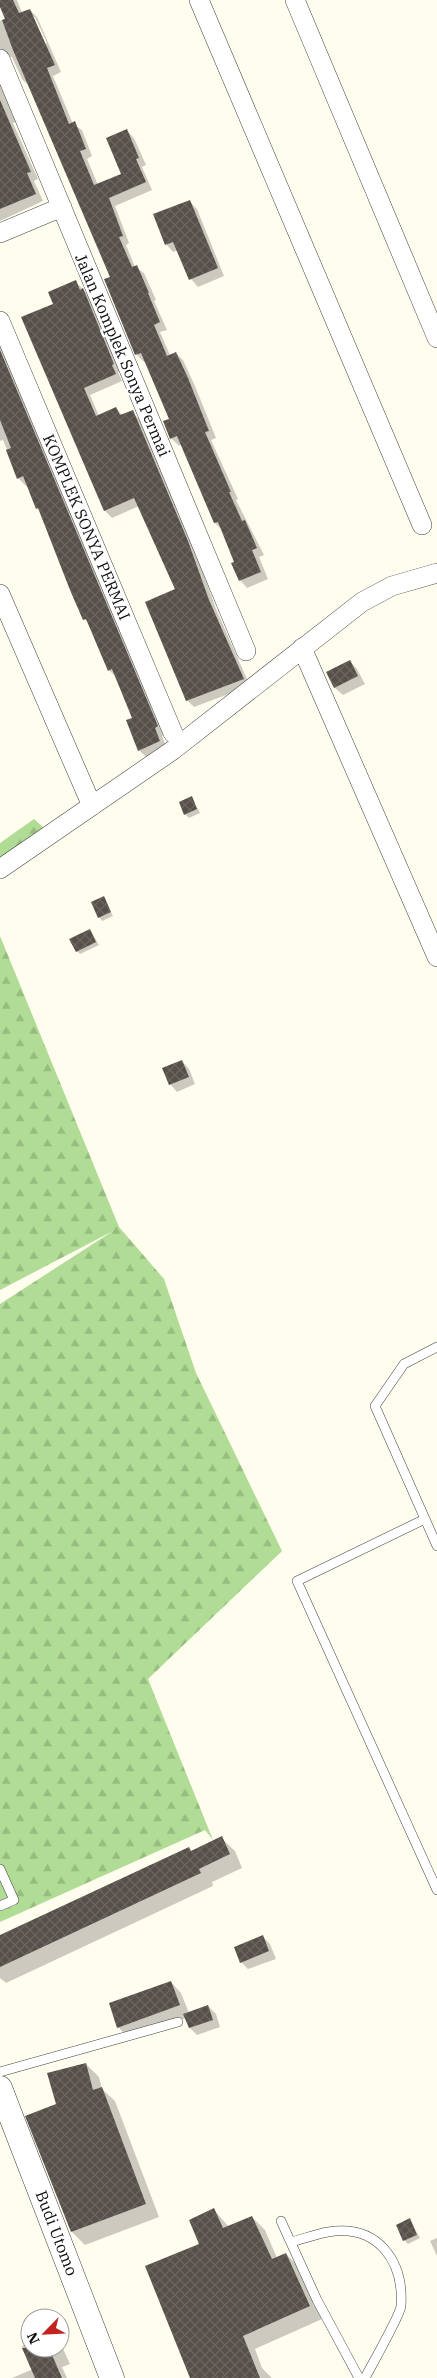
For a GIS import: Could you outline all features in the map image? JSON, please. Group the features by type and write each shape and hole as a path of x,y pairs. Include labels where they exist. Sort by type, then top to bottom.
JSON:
{"street":[{"path":"199,0 422,526"},
{"path":"295,0 437,338"},
{"name":"Jalan Komplek Sonya Permai","path":"0,59 246,652"},
{"path":"0,233 62,207"},
{"name":"KOMPLEK SONYA PERMAI","path":"0,321 173,733"},
{"path":"0,869 173,750 362,602 392,586 437,573"},
{"path":"0,594 92,806"},
{"path":"302,648 437,957"},
{"name":"Budi Utomo","path":"0,2088 112,2378"}],"lane":[{"path":"437,1347 404,1364 375,1406 437,1546"},
{"path":"425,1520 297,1581 437,1890"},
{"path":"0,1869 14,1900 0,1906"},
{"path":"0,2072 178,2022"},
{"path":"281,2221 317,2300 359,2378"},
{"path":"291,2242 328,2232 356,2233 370,2236 386,2248 390,2255 398,2281 401,2308 364,2378"}],"green space":[{"path":"34,819 45,829 0,860 0,843"},
{"path":"0,936 119,1227 164,1279 196,1373 282,1551 148,1679 213,1840 205,1830 0,1922 0,1304 113,1231 0,1290"}],"building":[{"path":"0,0 13,0 19,13 30,9 55,65 47,68 69,124 75,121 86,149 80,151 94,185 121,174 106,138 127,129 139,158 136,159 146,182 109,198 123,236 119,237 132,267 137,265 149,293 160,322 154,325 167,356 176,352 188,378 209,431 205,432 231,492 229,492 242,521 245,520 257,548 252,550 261,572 239,581 231,563 234,562 218,522 214,523 177,436 170,439 163,421 169,419 141,353 135,355 104,279 110,277 13,50 2,20 5,19 0,7"},
{"path":"0,100 31,172 27,173 36,194 0,209"},
{"path":"190,200 218,268 189,280 173,242 165,245 153,214"},
{"path":"76,280 80,290 83,288 114,364 112,365 116,374 84,388 96,416 116,407 120,415 133,410 188,541 209,600 244,679 186,701 145,602 175,589 134,498 104,511 21,317 53,304 48,292"},
{"path":"0,350 158,726 155,728 160,741 138,751 126,720 132,718 112,669 108,671 86,619 83,620 38,508 36,509 23,476 17,479 6,450 11,448 0,420"},
{"path":"350,660 358,676 334,688 326,672"},
{"path":"192,796 197,809 184,815 179,802"},
{"path":"104,896 111,912 98,918 91,902"},
{"path":"90,929 96,942 76,952 69,939"},
{"path":"182,1060 189,1077 169,1085 162,1068"},
{"path":"222,1836 230,1854 199,1869 201,1873 0,1967 0,1935 189,1847 191,1851"},
{"path":"263,1935 269,1951 240,1963 234,1947"},
{"path":"171,1981 180,2005 117,2028 109,2003"},
{"path":"208,2005 213,2020 189,2028 183,2014"},
{"path":"86,2063 93,2090 102,2087 146,2204 71,2232 25,2116 56,2104 47,2073"},
{"path":"214,2208 223,2228 252,2216 272,2259 286,2253 310,2306 243,2336 260,2378 190,2378 145,2266 199,2244 189,2220"},
{"path":"410,2218 417,2235 403,2241 396,2225"},
{"path":"26,2358 53,2358 62,2378 35,2378"}]}
